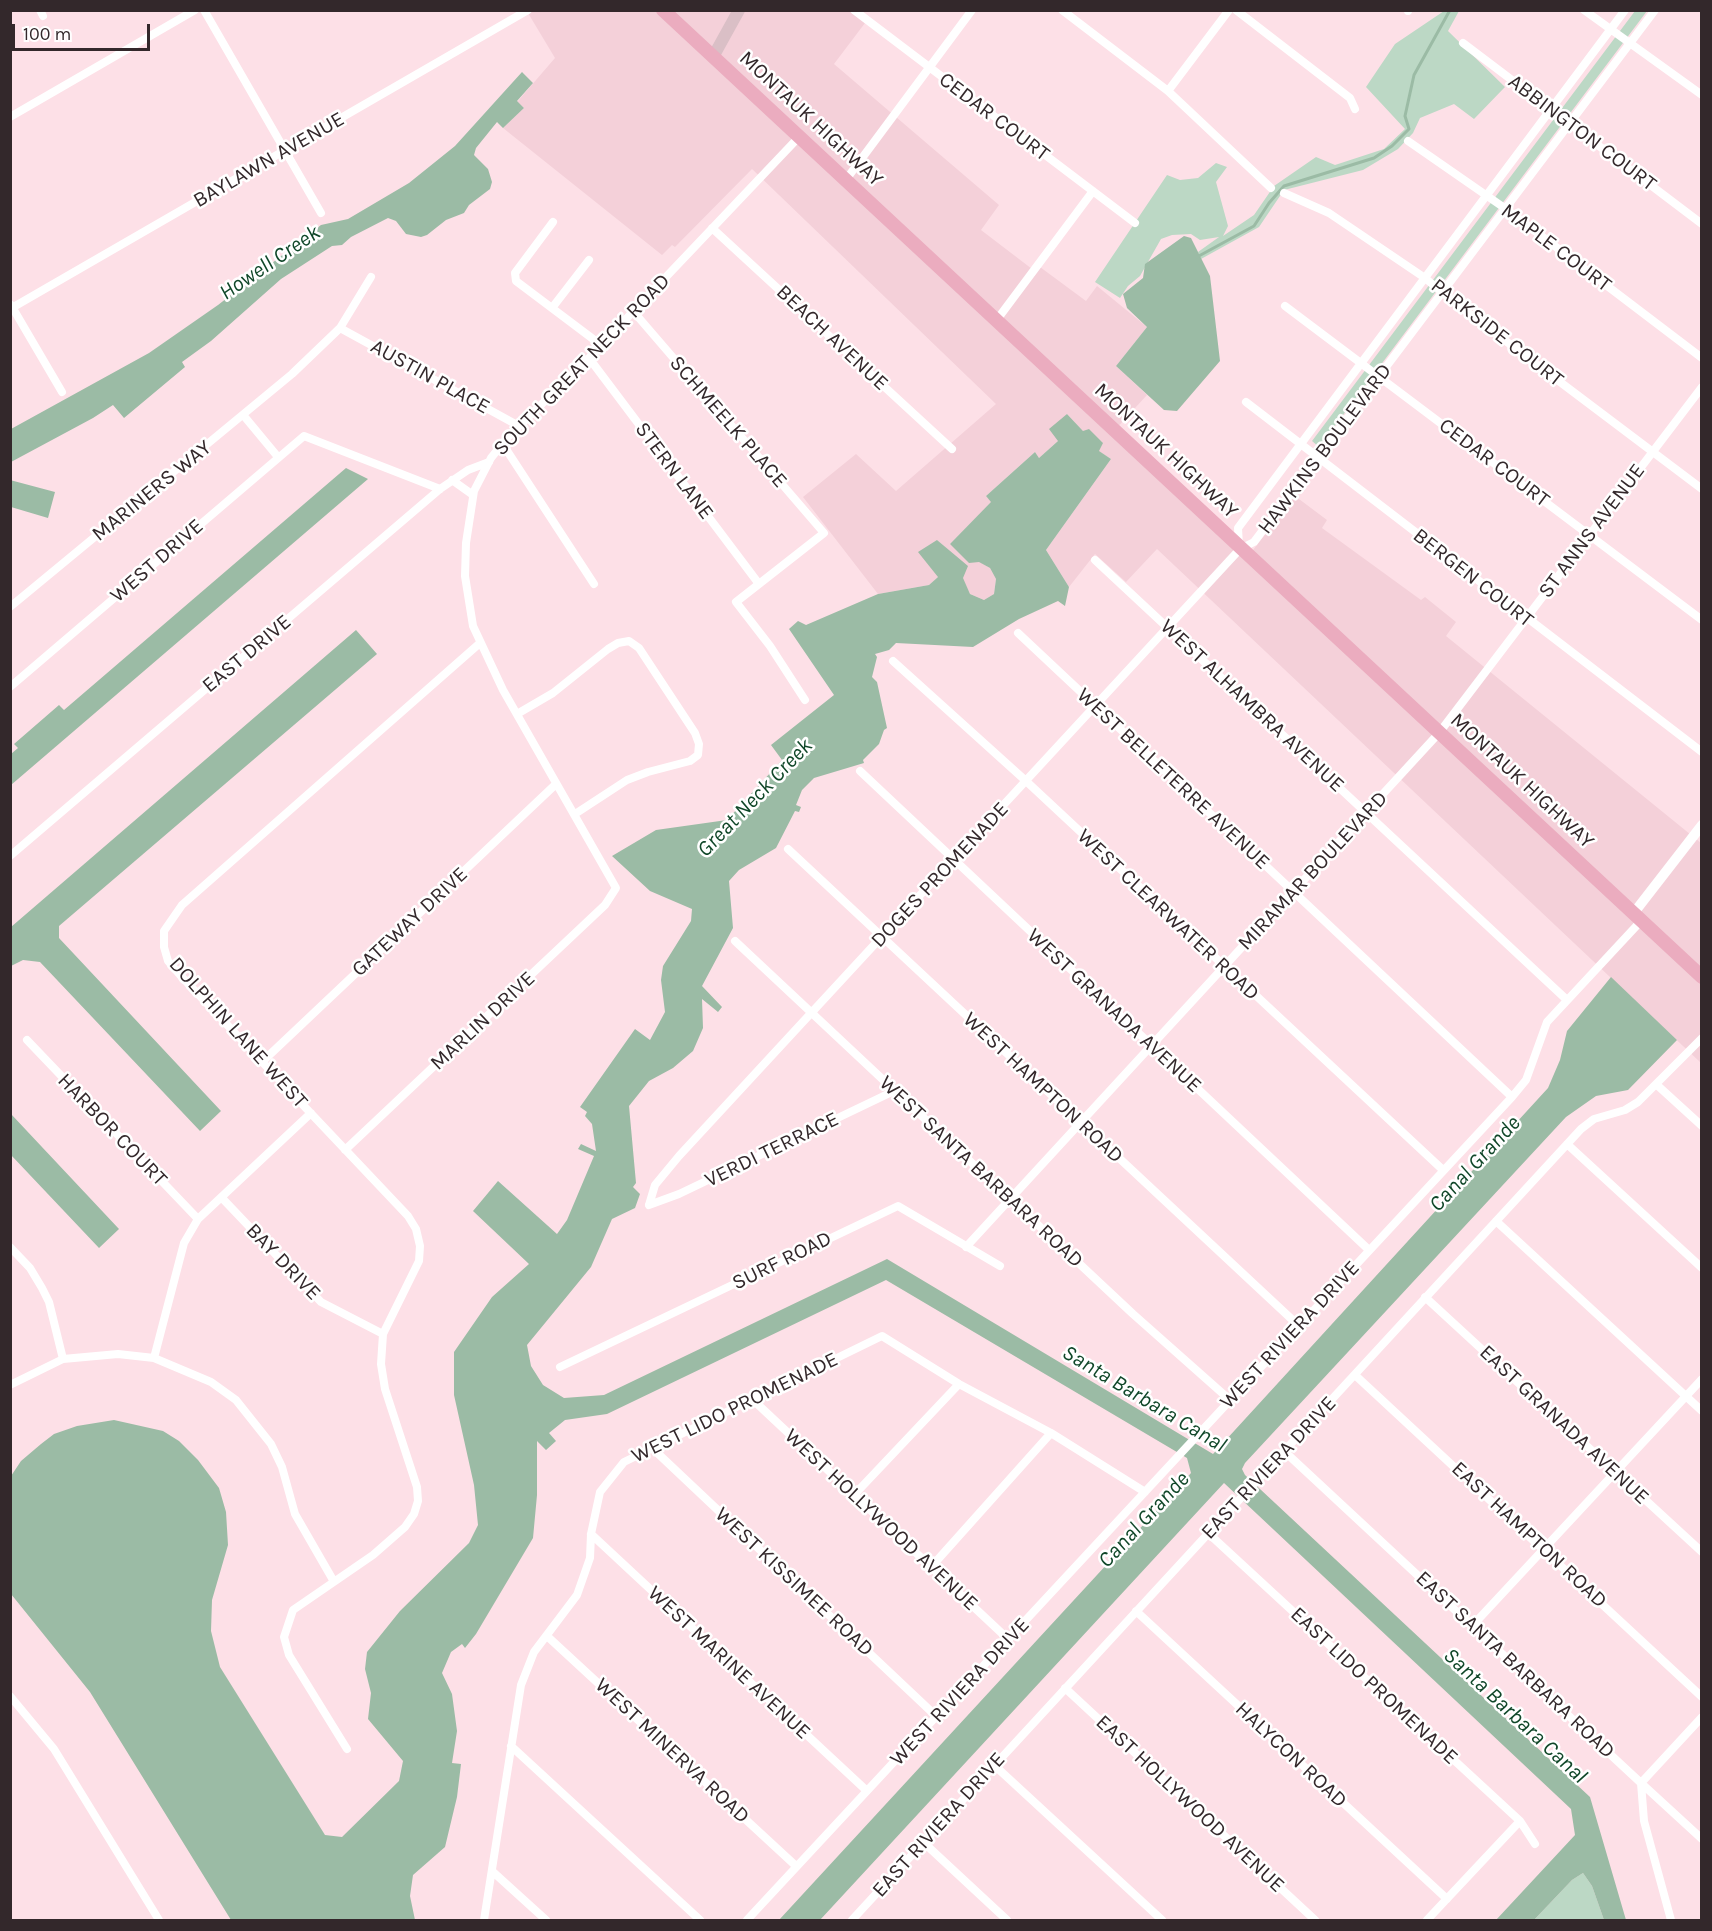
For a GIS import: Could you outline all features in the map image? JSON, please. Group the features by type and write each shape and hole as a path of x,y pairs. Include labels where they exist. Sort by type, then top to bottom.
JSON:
{"main road":[{"name":"MONTAUK HIGHWAY","path":"663,10 1701,977"},
{"path":"713,57 739,10"}],"street":[{"path":"10,117 195,10"},
{"path":"204,10 321,213"},
{"name":"BAYLAWN AVENUE","path":"11,307 528,10"},
{"name":"CEDAR COURT","path":"854,10 1135,223"},
{"path":"845,181 972,10"},
{"path":"1062,10 1168,92 1271,188"},
{"path":"1168,92 1229,10"},
{"path":"1236,10 1350,98 1355,109"},
{"path":"1584,10 1701,95"},
{"name":"HAWKINS BOULEVARD","path":"1625,10 1238,528 1240,549 1254,542 1655,10"},
{"name":"ABBINGTON COURT","path":"1463,43 1701,224"},
{"name":"SOUTH GREAT NECK ROAD","path":"616,888 517,714 473,626 465,576 466,543 473,495 489,461 502,443 589,358 798,138"},
{"name":"MAPLE COURT","path":"1408,141 1506,209 1701,358"},
{"path":"996,321 1093,191"},
{"name":"PARKSIDE COURT","path":"1284,193 1329,213 1425,278 1701,489"},
{"path":"553,222 515,273 516,280 601,345"},
{"name":"BEACH AVENUE","path":"712,228 952,449"},
{"path":"552,308 589,260"},
{"path":"340,328 371,277"},
{"name":"CEDAR COURT","path":"1286,306 1701,620"},
{"path":"11,307 62,392"},
{"name":"SCHMEELK PLACE","path":"633,311 824,533 759,584"},
{"name":"MARINERS WAY","path":"10,607 244,416 340,328"},
{"name":"AUSTIN PLACE","path":"340,328 519,426"},
{"name":"STERN LANE","path":"589,358 759,584"},
{"name":"ST ANNS AVENUE","path":"1439,733 1701,387"},
{"name":"BERGEN COURT","path":"1246,402 1701,752"},
{"path":"244,416 278,457"},
{"name":"WEST DRIVE","path":"10,687 304,436 440,489"},
{"path":"502,443 594,584"},
{"name":"EAST DRIVE","path":"10,856 440,489 452,480 489,461"},
{"path":"452,480 465,493 473,495"},
{"name":"DOGES PROMENADE","path":"649,1206 655,1185 673,1163 1240,549"},
{"name":"WEST ALHAMBRA AVENUE","path":"1095,560 1567,1000"},
{"path":"759,584 736,602 770,646 805,700"},
{"name":"WEST BELLETERRE AVENUE","path":"1018,633 1512,1097"},
{"path":"517,714 553,693 608,649 618,643 629,641 639,648 695,732 699,744 698,755 690,761 627,780 575,814"},
{"name":"DOLPHIN LANE WEST","path":"383,1334 419,1261 420,1246 416,1229 408,1216 168,961 164,947 164,932 182,906 480,643"},
{"name":"WEST CLEARWATER ROAD","path":"893,661 1026,781 1443,1170"},
{"name":"MIRAMAR BOULEVARD","path":"966,1247 1439,733"},
{"name":"WEST GRANADA AVENUE","path":"860,771 1369,1250"},
{"name":"GATEWAY DRIVE","path":"263,1061 556,784"},
{"path":"1637,917 1701,825"},
{"name":"WEST HAMPTON ROAD","path":"788,849 1299,1326"},
{"name":"MARLIN DRIVE","path":"345,1150 605,905 616,888"},
{"name":"WEST RIVIERA DRIVE","path":"747,1920 1512,1097 1526,1080 1547,1022 1637,917"},
{"name":"WEST SANTA BARBARA ROAD","path":"735,941 1133,1314 1230,1400"},
{"name":"EAST RIVIERA DRIVE","path":"853,1920 922,1841 1568,1144 1594,1119 1625,1110 1657,1085 1701,1038"},
{"name":"HARBOR COURT","path":"27,1040 198,1219"},
{"path":"1657,1085 1701,1126"},
{"name":"VERDI TERRACE","path":"649,1206 679,1194 894,1091"},
{"path":"154,1358 184,1243 198,1219 311,1113"},
{"path":"1568,1144 1701,1268"},
{"name":"BAY DRIVE","path":"222,1198 321,1302 383,1334"},
{"name":"SURF ROAD","path":"560,1367 898,1206 1000,1266"},
{"path":"1496,1221 1701,1411"},
{"path":"10,1247 30,1268 42,1287 49,1302 63,1359"},
{"name":"EAST GRANADA AVENUE","path":"1425,1297 1701,1552"},
{"path":"347,1749 288,1655 284,1637 293,1610 333,1580 373,1555 405,1527 418,1501 417,1487 385,1389 381,1364 383,1334"},
{"name":"WEST LIDO PROMENADE","path":"484,1920 516,1701 526,1666 567,1611 586,1575 591,1534 600,1492 624,1462 882,1336 959,1384 1051,1433 1145,1492"},
{"path":"10,1385 63,1359 118,1354 154,1358 211,1382 236,1400 271,1444 282,1467 295,1514 333,1580"},
{"name":"EAST HAMPTON ROAD","path":"1355,1375 1701,1697"},
{"path":"1473,1625 1701,1379"},
{"path":"854,1495 959,1384"},
{"name":"WEST HOLLYWOOD AVENUE","path":"752,1399 1009,1640"},
{"path":"932,1566 1051,1433"},
{"name":"WEST KISSIMEE ROAD","path":"651,1447 937,1717"},
{"name":"EAST SANTA BARBARA ROAD","path":"1284,1451 1701,1839"},
{"name":"EAST LIDO PROMENADE","path":"1208,1533 1520,1821 1535,1844"},
{"name":"WEST MARINE AVENUE","path":"591,1534 867,1791"},
{"name":"HALYCON ROAD","path":"1136,1611 1447,1899"},
{"name":"WEST MINERVA ROAD","path":"547,1636 796,1866"},
{"name":"EAST HOLLYWOOD AVENUE","path":"1065,1688 1315,1920"},
{"path":"10,1696 54,1749 159,1920"},
{"path":"1671,1920 1644,1821 1641,1783 1701,1717"},
{"path":"511,1746 700,1920"},
{"path":"994,1765 1162,1920"},
{"path":"1427,1920 1520,1821"},
{"path":"922,1841 1007,1920"},
{"path":"492,1871 546,1920"}],"shaded area":[{"path":"848,10 865,23 834,64 999,205 981,230 1036,272 1040,267 1086,301 1097,286 1147,327 1116,366 1147,395 1113,432 1246,559 1295,496 1327,520 1322,528 1421,600 1425,597 1456,622 1446,636 1701,843 1701,1063 1157,549 1126,582 1095,554 1069,587 1046,550 1111,459 1098,451 1102,442 1084,432 1067,414 1059,440 1039,458 1035,452 986,496 992,502 950,544 990,568 996,579 994,594 984,600 970,594 947,549 937,540 938,577 929,585 878,594 803,497 856,454 896,491 996,404 752,169 675,247 672,245 662,255 503,128 524,108 517,102 555,58 528,13 532,11"},
{"path":"1444,11 1459,11 1448,31 1505,87 1474,119 1454,104 1420,118 1413,133 1398,149 1363,170 1284,190 1259,227 1201,259 1198,252 1219,237 1200,240 1191,234 1172,235 1161,239 1140,276 1128,286 1120,298 1095,282 1167,175 1180,180 1198,178 1216,163 1227,167 1216,182 1228,226 1223,236 1254,215 1274,186 1316,157 1335,165 1384,149 1405,129 1366,87 1395,44"},
{"path":"1635,11 1647,11 1319,447 1312,441"},
{"path":"1583,1873 1592,1886 1604,1920 1534,1920 1572,1880"}],"water":[{"path":"522,72 533,83 517,101 524,108 503,128 497,122 476,148 474,155 488,169 492,182 490,189 469,205 464,213 446,220 421,237 406,234 396,221 388,218 351,237 342,245 332,246 281,279 211,341 182,362 185,367 124,418 113,405 11,462 11,429 149,353 218,305 321,225 348,219 409,183 455,146"},
{"path":"1184,236 1191,238 1210,276 1220,361 1177,411 1164,410 1116,366 1147,327 1127,308 1123,294 1143,278 1145,264"},
{"path":"1067,414 1083,431 1089,429 1103,443 1099,451 1111,459 1046,550 1069,587 1065,606 1058,601 1019,619 973,647 896,643 889,650 875,654 877,657 872,677 877,682 887,728 879,744 863,760 864,763 814,778 802,790 796,805 801,807 799,812 795,811 776,848 739,870 729,881 733,928 702,986 722,1007 718,1012 702,999 703,1028 693,1051 673,1068 649,1081 629,1106 636,1183 633,1187 640,1194 635,1208 612,1219 591,1267 527,1345 531,1366 543,1385 564,1398 604,1395 887,1259 1213,1454 1548,1088 1560,1060 1567,1031 1611,977 1677,1040 1628,1090 1596,1096 1566,1117 1245,1463 1242,1469 1245,1475 1590,1797 1626,1920 1604,1920 1592,1886 1583,1873 1572,1880 1534,1920 1496,1920 1575,1835 1571,1809 1224,1483 820,1920 779,1920 1191,1473 1187,1458 886,1280 607,1414 565,1420 549,1433 556,1441 546,1450 537,1441 537,1495 533,1538 476,1634 465,1648 462,1644 451,1652 442,1673 452,1694 457,1731 452,1763 461,1764 457,1797 445,1847 413,1875 410,1896 415,1920 231,1920 90,1692 11,1594 11,1476 21,1461 54,1434 77,1426 114,1420 163,1431 179,1441 198,1460 219,1488 226,1512 228,1545 212,1600 211,1631 220,1667 325,1835 342,1837 399,1781 403,1761 368,1719 371,1693 365,1669 367,1652 400,1611 469,1543 478,1525 474,1485 454,1395 454,1352 492,1297 529,1264 473,1211 498,1181 557,1234 567,1220 594,1156 578,1149 581,1144 596,1151 592,1124 585,1116 587,1112 580,1107 635,1029 650,1040 665,1012 661,980 663,966 691,921 692,909 650,891 612,856 656,830 727,820 782,760 771,745 834,695 789,629 798,621 806,625 878,594 929,585 938,577 918,552 937,540 968,566 963,578 970,594 984,600 994,594 996,579 990,568 979,562 969,563 950,544 991,502 986,496 1035,452 1039,458 1058,441 1049,429"},
{"path":"346,468 368,479 11,785 11,754 18,748 14,744 59,705 64,710"},
{"path":"10,480 55,492 48,518 11,507"},
{"path":"356,630 377,654 59,926 59,938 221,1111 200,1131 40,962 23,960 11,966 11,927"},
{"path":"11,1114 119,1229 99,1248 11,1155"}],"waterway":[{"name":"Great Neck Creek","path":"1197,257 1254,226 1284,186 1374,158 1392,146 1409,129 1405,116 1414,75 1450,10"}],"water label":[{"name":"Howell Creek","path":"270,263"},
{"name":"Canal Grande","path":"1475,1164"},
{"name":"Santa Barbara Canal","path":"1144,1399"},
{"name":"Canal Grande","path":"1144,1520"},
{"name":"Santa Barbara Canal","path":"1515,1716"}]}
